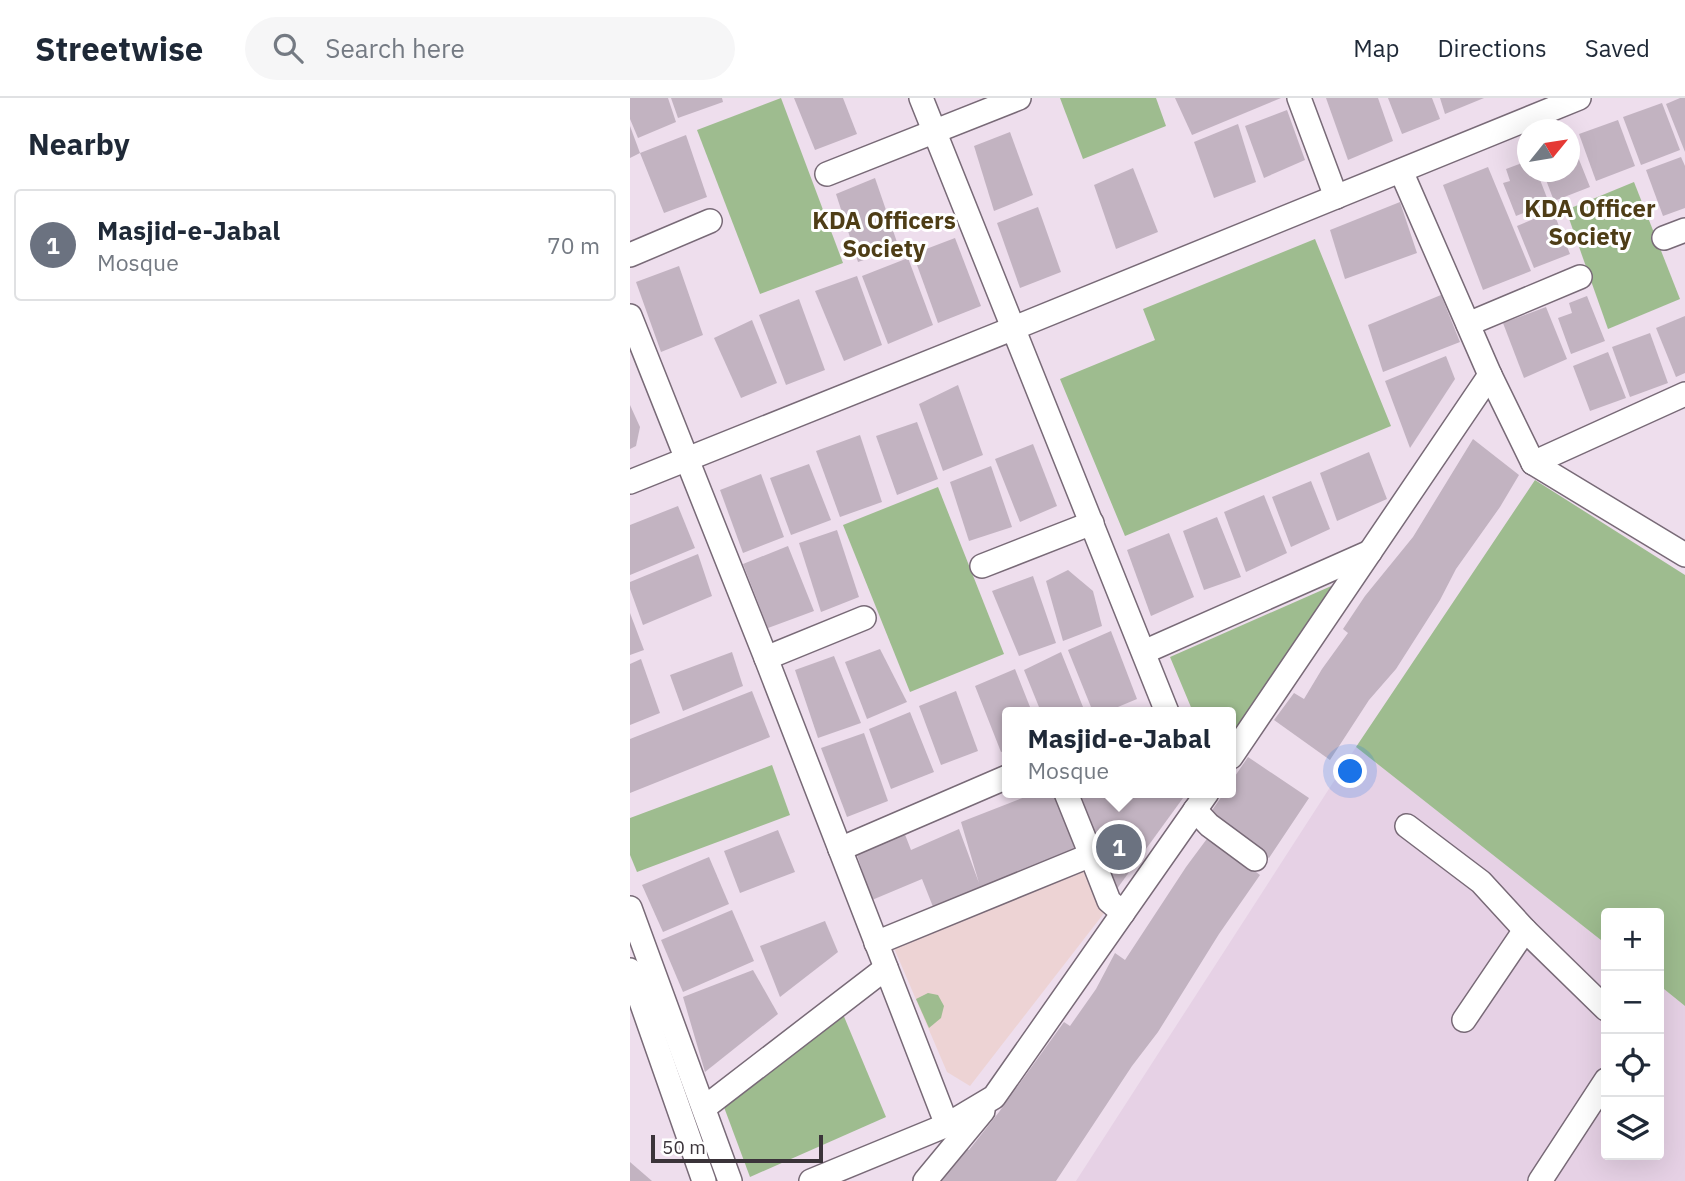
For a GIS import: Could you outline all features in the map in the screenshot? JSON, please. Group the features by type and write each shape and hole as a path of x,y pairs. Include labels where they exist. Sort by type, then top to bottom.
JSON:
{"street":[{"path":"921,98 1144,652 1161,707"},
{"path":"827,174 1019,98"},
{"path":"1299,98 1336,197"},
{"path":"630,482 1579,98"},
{"path":"1401,171 1490,375 1533,463 1685,555"},
{"path":"630,255 710,221"},
{"path":"1468,324 1580,277"},
{"path":"630,316 688,458 947,1125"},
{"path":"1236,750 1490,375"},
{"path":"1533,463 1685,394"},
{"path":"982,566 1093,523"},
{"path":"1144,652 1370,552"},
{"path":"766,658 864,618"},
{"path":"840,849 1002,779"},
{"path":"1068,798 1109,901 1123,913"},
{"path":"1201,799 1209,825 1255,859"},
{"path":"925,1181 994,1097 1201,799"},
{"path":"1407,826 1481,882 1525,930 1601,1004"},
{"path":"876,943 1091,855"},
{"path":"630,908 730,1181"},
{"path":"1464,1020 1525,930"},
{"path":"704,1108 886,968"},
{"path":"630,970 704,1181"},
{"path":"1540,1181 1601,1088"},
{"path":"811,1181 947,1125 994,1097"}],"shaded area":[{"path":"1356,747 1601,940 1601,1160 1664,1160 1664,989 1685,1006 1685,1181 1076,1181"},
{"path":"1089,858 1108,908 970,1086 947,1072 891,941"}],"green space":[{"path":"781,98 843,263 760,294 697,130"},
{"path":"1060,98 1156,98 1166,126 1083,159"},
{"path":"1634,182 1680,299 1608,329 1566,210"},
{"path":"1315,239 1391,426 1125,536 1060,379 1155,340 1143,309"},
{"path":"1535,480 1685,575 1685,1006 1664,989 1664,908 1601,908 1601,940 1356,747"},
{"path":"938,487 1004,654 910,692 843,525"},
{"path":"1354,576 1236,750 1236,707 1191,707 1170,657"},
{"path":"772,765 790,815 637,872 630,855 630,818"},
{"path":"928,993 938,995 944,1006 941,1018 929,1028 916,999"},
{"path":"840,1007 886,1117 750,1177 721,1099"}],"building":[{"path":"630,98 668,98 676,122 638,138 630,119"},
{"path":"671,98 722,98 723,102 678,118"},
{"path":"794,98 843,98 857,134 815,150"},
{"path":"1175,98 1281,98 1192,135"},
{"path":"1326,98 1378,98 1393,141 1348,160"},
{"path":"1388,98 1432,98 1440,119 1402,134"},
{"path":"1440,98 1484,98 1445,114"},
{"path":"1685,98 1685,152 1666,104"},
{"path":"1662,103 1680,150 1641,165 1623,117"},
{"path":"1287,110 1305,160 1264,178 1245,126"},
{"path":"1618,120 1635,166 1596,181 1580,134"},
{"path":"1238,124 1256,182 1214,198 1194,142"},
{"path":"630,126 640,153 630,158"},
{"path":"1010,132 1033,195 994,211 974,146"},
{"path":"686,135 707,197 664,213 640,153"},
{"path":"1681,157 1685,166 1685,208 1663,216 1646,170"},
{"path":"1580,162 1590,187 1554,201 1547,182 1580,182"},
{"path":"1517,165 1517,182 1541,182 1549,203 1516,216 1503,183 1510,181 1506,169"},
{"path":"1488,167 1531,271 1483,290 1443,185"},
{"path":"1133,168 1158,232 1116,249 1094,185"},
{"path":"875,178 899,248 858,262 836,194"},
{"path":"1400,202 1417,253 1345,279 1330,230"},
{"path":"1038,207 1061,272 1020,288 997,223"},
{"path":"1553,211 1570,254 1534,268 1517,226"},
{"path":"955,238 981,306 938,323 913,254"},
{"path":"908,258 933,325 888,344 862,276"},
{"path":"679,266 703,335 661,352 636,282"},
{"path":"857,276 882,345 844,361 815,291"},
{"path":"1441,295 1460,342 1383,372 1368,325"},
{"path":"1587,296 1605,341 1571,354 1558,318 1572,313 1569,303"},
{"path":"799,299 825,370 786,385 759,315"},
{"path":"1546,307 1567,359 1524,378 1503,323"},
{"path":"1685,316 1685,373 1676,377 1656,328"},
{"path":"752,320 777,383 741,398 714,338"},
{"path":"1650,333 1668,383 1630,397 1612,347"},
{"path":"1608,352 1626,398 1590,411 1573,366"},
{"path":"1446,356 1455,379 1410,448 1385,381"},
{"path":"958,385 983,455 943,471 919,404"},
{"path":"630,405 640,427 636,446 630,449"},
{"path":"917,422 938,479 897,495 876,436"},
{"path":"860,435 882,502 840,517 816,451"},
{"path":"1473,439 1519,475 1456,569 1440,600 1396,669 1369,700 1330,760 1274,720 1294,693 1304,699 1348,633 1343,629 1365,596 1413,537"},
{"path":"1033,444 1057,506 1020,522 995,459"},
{"path":"1369,452 1387,499 1337,521 1320,473"},
{"path":"809,464 831,520 791,535 770,478"},
{"path":"991,466 1012,527 969,541 950,482"},
{"path":"761,474 784,537 743,553 720,490"},
{"path":"1311,481 1330,529 1291,547 1272,497"},
{"path":"1264,495 1287,553 1246,572 1224,512"},
{"path":"678,506 695,548 630,575 630,525"},
{"path":"1217,517 1241,577 1204,590 1183,531"},
{"path":"837,530 859,597 821,612 799,543"},
{"path":"1169,533 1194,597 1151,616 1127,550"},
{"path":"788,546 814,611 768,628 743,564"},
{"path":"698,554 712,596 643,625 630,582"},
{"path":"1068,570 1093,591 1102,626 1063,641 1046,581"},
{"path":"1033,576 1056,643 1019,656 992,591"},
{"path":"630,613 644,650 630,655"},
{"path":"1111,631 1137,699 1118,707 1091,707 1068,650"},
{"path":"880,649 907,702 867,719 845,662"},
{"path":"732,652 743,686 683,711 670,675"},
{"path":"1061,652 1083,707 1039,707 1024,670"},
{"path":"834,656 861,723 818,738 795,670"},
{"path":"641,659 660,713 630,725 630,664"},
{"path":"1015,669 1030,707 1002,707 1002,752 1001,752 975,686"},
{"path":"752,691 770,737 630,793 630,739"},
{"path":"956,691 978,751 941,765 919,706"},
{"path":"910,712 934,772 891,789 869,729"},
{"path":"864,733 888,801 847,817 821,748"},
{"path":"1248,757 1309,798 1269,858 1206,819 1221,798 1236,798 1236,775"},
{"path":"1022,798 1065,798 1087,853 937,917 922,879 872,900 856,852 904,832 911,850 959,829 979,883 961,822"},
{"path":"1072,798 1183,798 1111,897"},
{"path":"778,830 795,872 740,893 724,851"},
{"path":"1209,836 1260,875 1219,934 1158,1032 1132,1066 1056,1181 939,1181 962,1146 969,1150 999,1112 1064,1022 1070,1026 1096,989 1115,953 1125,960"},
{"path":"709,857 729,904 663,932 642,885"},
{"path":"732,910 754,961 683,992 661,940"},
{"path":"825,921 838,952 780,997 760,946"},
{"path":"753,970 778,1014 705,1072 683,997"},
{"path":"630,1162 652,1181 630,1181"}],"place":[{"name":"Masjid-e-Jabal","path":"1119,847"}],"district":[{"name":"KDA Officer Society","path":"1590,223"},
{"name":"KDA Officers Society","path":"884,235"}]}
